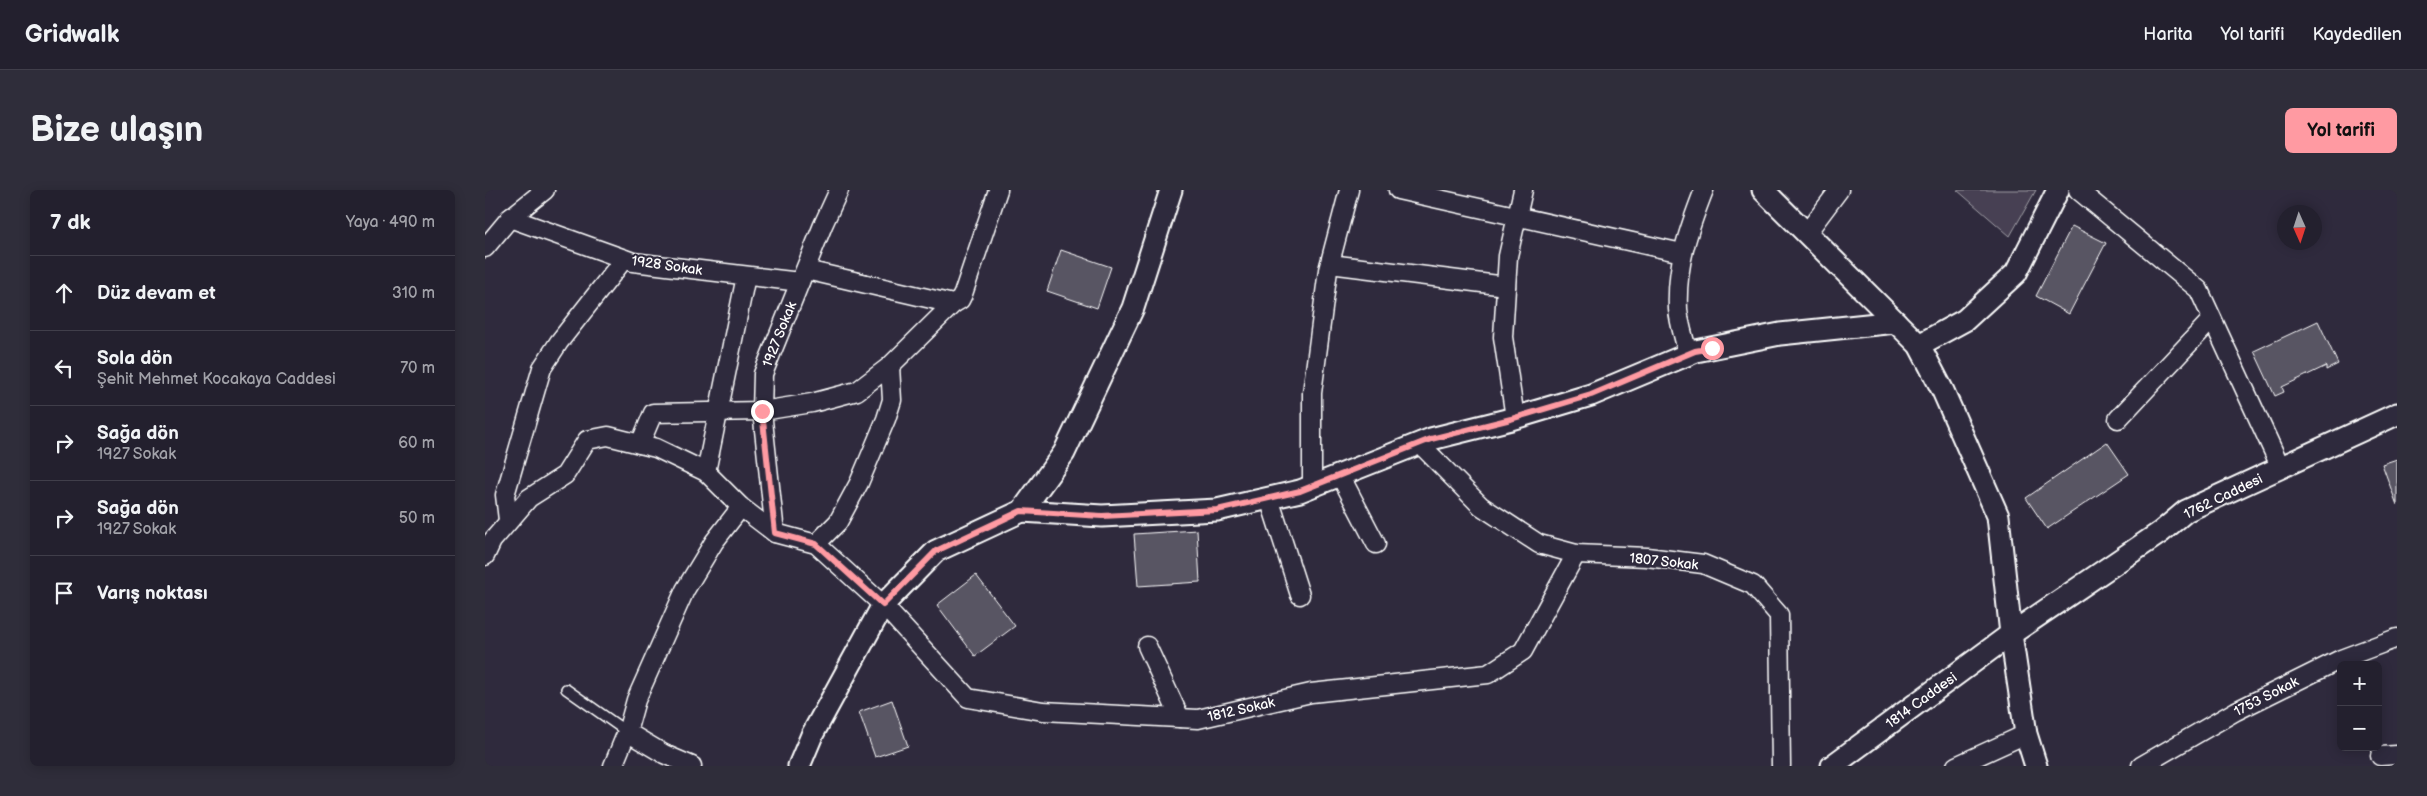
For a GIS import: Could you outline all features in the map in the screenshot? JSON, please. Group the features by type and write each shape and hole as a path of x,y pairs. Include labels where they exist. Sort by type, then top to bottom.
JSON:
{"street":[{"path":"485,248 510,218 545,190"},
{"name":"1927 Sokak","path":"775,533 762,411 763,374 839,190"},
{"path":"641,444 653,413 676,411 718,413 762,411 812,403 857,392 890,366 953,304 960,300 998,190"},
{"path":"799,766 813,735 883,605 936,551 1021,511 1064,453 1133,308 1171,190"},
{"path":"1312,487 1311,393 1330,264 1349,190"},
{"path":"1398,190 1682,253"},
{"path":"1515,418 1503,337 1508,256 1523,190"},
{"path":"1689,354 1678,311 1679,269 1685,239 1704,190"},
{"path":"1763,190 1919,345 1943,391 1998,516 2011,634 2027,738 2037,766"},
{"path":"1806,234 1839,190"},
{"path":"1919,345 1965,320 2015,273 2058,190"},
{"path":"2077,190 2199,290 2281,468"},
{"name":"1928 Sokak","path":"510,218 633,262 746,276 803,276 953,304"},
{"path":"508,520 505,495 542,368 559,342 624,259"},
{"path":"1330,264 1506,286"},
{"path":"707,472 746,276"},
{"path":"2118,419 2212,319"},
{"path":"1021,511 1102,516 1217,510 1312,487 1419,443 1515,418 1591,395 1689,354 1780,334 1896,322"},
{"path":"816,544 839,522 859,483 892,400 890,366"},
{"name":"1762 Caddesi","path":"2011,634 2161,532 2186,511 2397,414"},
{"path":"487,545 529,498 565,475 587,440 608,436 656,448 707,472 741,507 775,533 816,544 883,605"},
{"name":"1807 Sokak","path":"1419,443 1481,506 1539,544 1576,554 1647,557 1703,564 1753,585 1779,615 1781,766"},
{"path":"1340,475 1376,544"},
{"path":"1269,498 1300,595"},
{"path":"613,766 627,732 636,700 685,590 714,542 741,507"},
{"name":"1812 Sokak","path":"883,605 968,698 1043,711 1198,719 1311,692 1488,674 1523,651 1576,554"},
{"name":"1814 Caddesi","path":"1831,766 2011,634"},
{"name":"1753 Sokak","path":"2141,766 2237,710 2341,659 2397,638"},
{"path":"1147,646 1181,718"},
{"path":"627,732 664,754 692,766"},
{"path":"1960,765 2027,738"},
{"path":"2025,766 2027,738"}],"lane":[{"path":"566,689 627,732"}],"shaded area":[{"path":"1957,190 2036,190 2010,236"}],"building":[{"path":"2072,226 2106,243 2069,314 2036,296"},
{"path":"1061,250 1111,267 1097,308 1047,291"},
{"path":"2318,321 2338,364 2326,370 2326,366 2282,387 2284,392 2275,396 2254,351"},
{"path":"2107,442 2129,474 2047,529 2026,498"},
{"path":"2397,459 2397,505 2382,464"},
{"path":"1197,530 1200,582 1138,586 1134,534"},
{"path":"976,575 1015,626 975,656 937,605"},
{"path":"892,700 908,746 875,757 859,712"}],"route":[{"path":"762,411 775,533 816,544 883,605 936,551 1021,511 1102,516 1217,510 1300,491 1431,439 1511,419 1591,395 1695,351 1712,348"}]}
